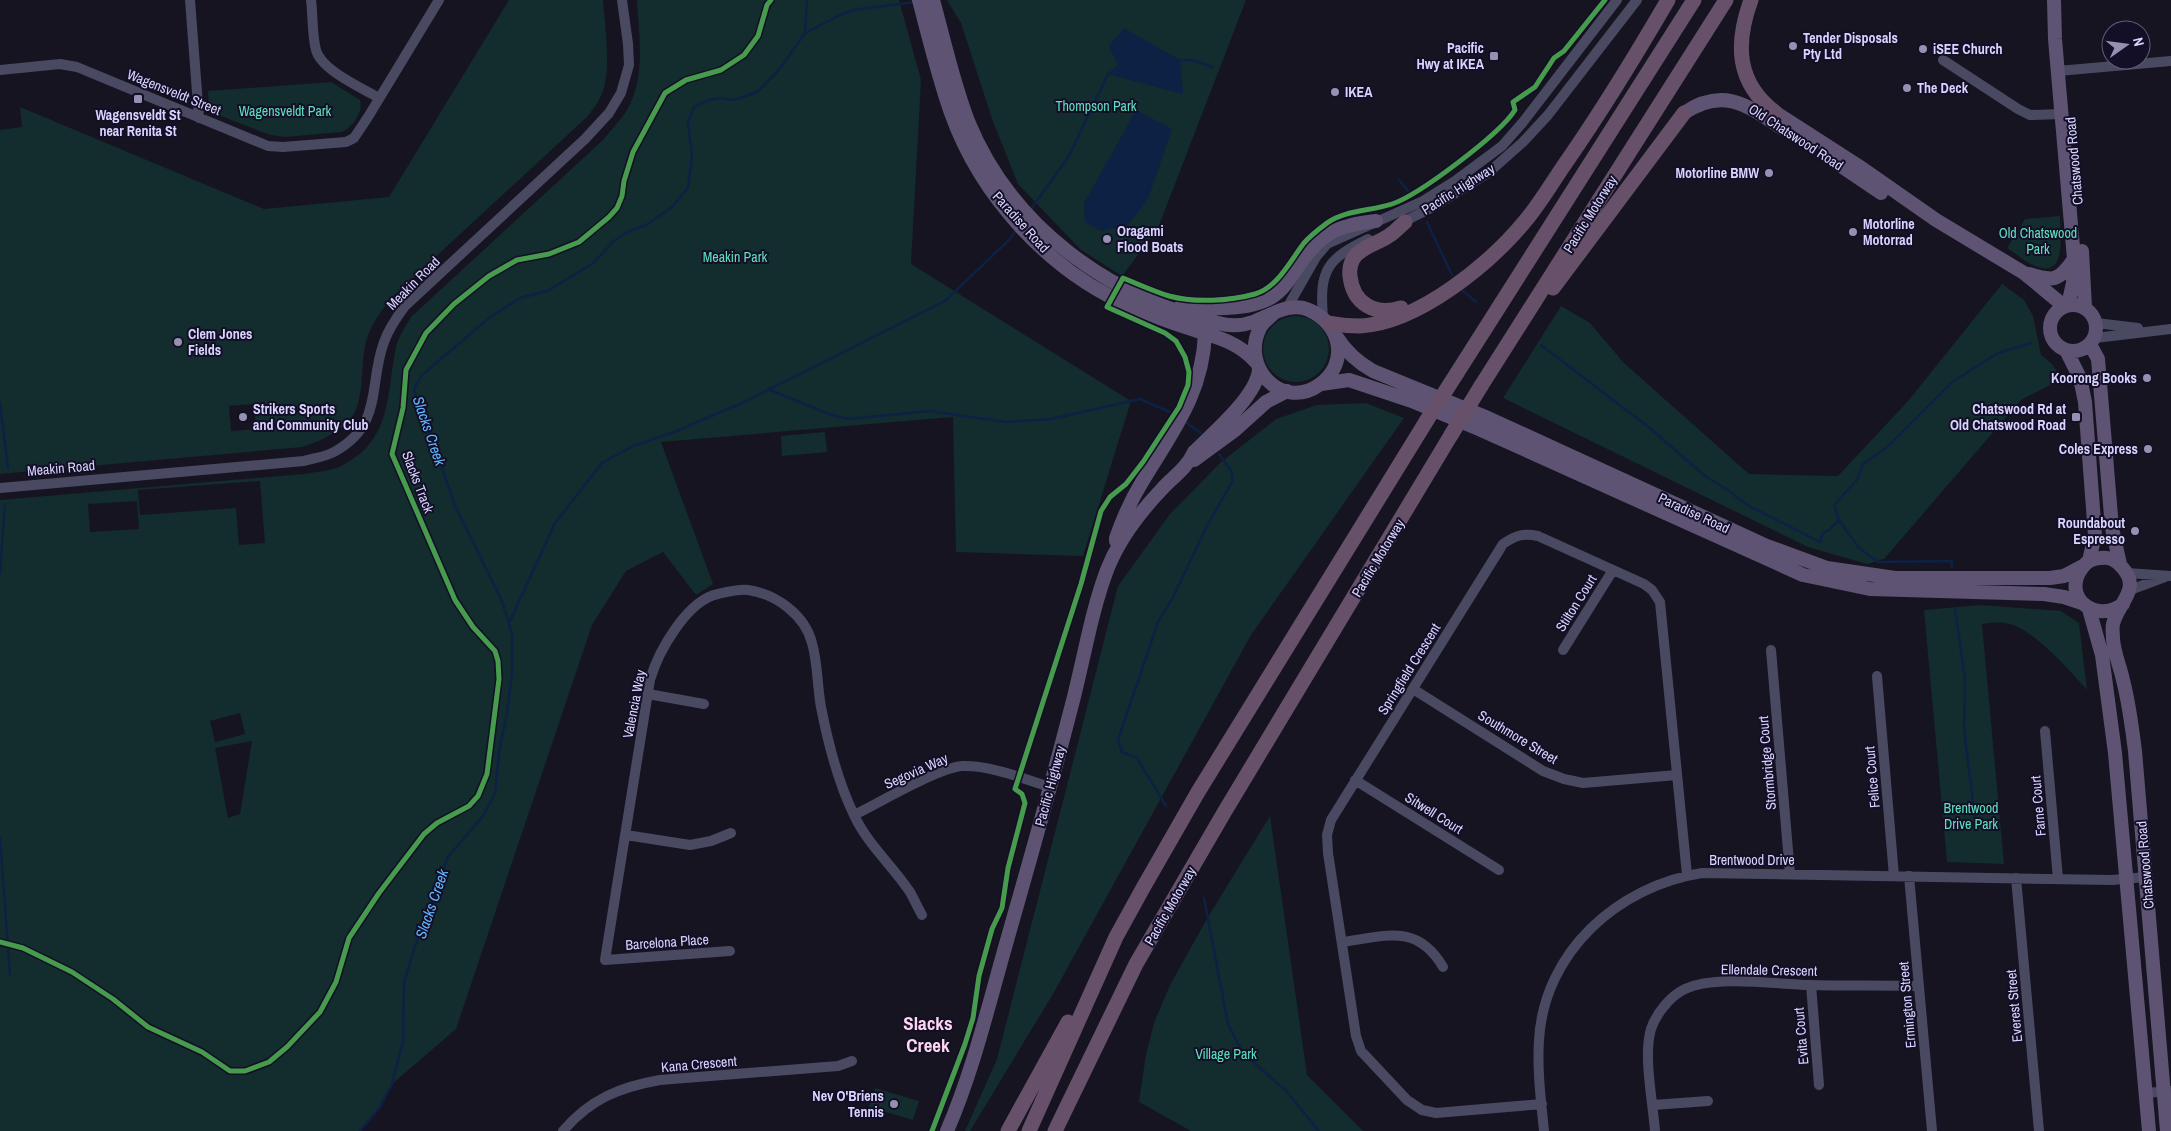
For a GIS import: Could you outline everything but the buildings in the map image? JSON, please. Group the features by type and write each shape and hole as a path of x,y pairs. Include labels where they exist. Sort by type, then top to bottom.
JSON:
{"highway":[{"path":"1329,325 1361,326 1414,311 1453,288 1495,254 1526,220 1602,111 1668,0"},
{"name":"Pacific Motorway","path":"1029,1131 1116,937 1198,792 1427,420 1694,0"},
{"name":"Pacific Motorway","path":"1055,1131 1136,964 1225,811 1481,386 1726,0"},
{"path":"1751,0 1744,20 1740,41 1742,64 1760,102 1776,113"},
{"path":"1481,386 1684,113"},
{"path":"1404,222 1390,235 1364,248 1355,256 1350,265 1351,284 1358,300 1371,308 1394,310 1428,302"},
{"path":"1008,1131 1116,937"}],"main road":[{"name":"Chatswood Road","path":"2054,0 2055,16 2062,39 2062,114 2074,259 2073,283 2066,306"},
{"name":"Paradise Road","path":"927,5 952,114 966,148 985,180 1009,203 1070,270 1112,298 1155,317 1239,346 1257,366"},
{"name":"Chatswood Road","path":"2062,71 2082,248 2084,307"},
{"name":"Old Chatswood Road","path":"1684,113 1698,104 1711,100 1725,99 1746,104 1885,195 1904,198"},
{"name":"Old Chatswood Road","path":"1776,113 1904,198 2024,273 2066,306"},
{"path":"1158,304 1214,308 1262,302 1283,288 1307,254 1323,237 1352,223 1376,221"},
{"name":"Paradise Road","path":"1050,247 1109,281 1158,304 1205,320 1233,325 1252,322 1273,314"},
{"path":"2024,273 2049,280 2063,276 2074,259"},
{"name":"Old Chatswood Road","path":"2024,273 2046,302 2053,316"},
{"path":"2092,341 2079,351 2066,350 2059,346 2052,336 2050,328 2053,316 2066,306 2084,307 2090,312 2096,323 2092,341 2098,359 2112,528 2130,590"},
{"path":"1287,308 1306,308 1329,325 1338,354 1333,371 1320,384 1305,391 1287,391 1276,387 1266,380 1257,366 1254,343 1260,326 1273,314 1287,308"},
{"name":"Paradise Road","path":"1329,325 1344,349 1358,362 1374,371 1488,418 1767,546 1827,568 1895,578 2039,578 2064,576 2086,564"},
{"path":"1117,547 1116,538 1128,508 1176,428 1192,396 1201,373 1205,333"},
{"name":"Chatswood Road","path":"2066,350 2080,378 2085,402 2096,535 2086,564 2077,575 2075,585 2077,595 2086,606 2102,656 2115,753 2149,1131"},
{"name":"Pacific Highway","path":"947,1131 973,1060 1050,787 1100,590 1117,547 1155,496 1189,462 1194,452 1254,386 1257,366"},
{"name":"Paradise Road","path":"1320,384 1349,380 1412,402 1479,429 1803,575 1870,589 2044,594 2064,597 2086,606"},
{"name":"Pacific Highway","path":"1189,462 1198,459 1228,436 1266,402 1287,391"},
{"path":"2086,564 2105,558 2123,568"},
{"name":"Chatswood Road","path":"2130,590 2113,624 2113,641 2130,708 2167,1091 2167,1131"},
{"path":"2086,606 2107,612 2123,604"}],"street":[{"path":"190,0 199,118"},
{"path":"312,0 316,50 320,60 328,68 380,98"},
{"name":"Wagensveldt Street","path":"0,70 66,64 268,146 346,142 357,134 439,0"},
{"name":"Meakin Road","path":"0,488 304,461 333,453 350,441 364,426 374,401 383,343 392,324 401,312 585,139 616,103 627,74 629,56 622,0"},
{"name":"Pacific Highway","path":"1287,308 1316,256 1327,244 1423,201 1455,182 1502,146 1523,122 1617,0"},
{"name":"Pacific Highway","path":"1329,325 1322,290 1323,278 1331,263 1345,250 1433,207 1488,173 1524,142 1548,115 1638,0"},
{"path":"1943,60 2030,115 2062,114"},
{"path":"2062,71 2171,61"},
{"path":"2096,323 2160,330"},
{"path":"2092,341 2171,328"},
{"name":"Springfield Crescent","path":"1542,1104 1436,1113 1422,1110 1407,1100 1361,1051 1356,1036 1328,853 1327,835 1331,820 1355,780 1503,544 1514,536 1526,533 1538,536 1644,584 1652,590 1660,602 1687,875"},
{"path":"2123,568 2168,576"},
{"name":"Stilton Court","path":"1563,650 1613,570"},
{"path":"2130,590 2168,576"},
{"name":"Valencia Way","path":"605,960 648,694 654,668 661,653 693,608 713,595 747,590 764,594 780,601 795,614 805,627 812,641 825,724 844,792 866,838 910,892 922,915"},
{"name":"Stormbridge Court","path":"1771,650 1790,874"},
{"name":"Felice Court","path":"1877,676 1894,876"},
{"name":"Southmore Street","path":"1413,689 1543,771 1564,779 1583,783 1676,775"},
{"path":"648,694 704,704"},
{"name":"Farne Court","path":"2045,731 2058,879"},
{"name":"Segovia Way","path":"854,815 946,769 963,766 980,768 1050,787"},
{"name":"Sitwell Court","path":"1355,780 1499,870"},
{"path":"626,834 690,845 711,841 731,834"},
{"name":"Brentwood Drive","path":"1544,1131 1538,1053 1542,1020 1554,980 1569,954 1588,930 1612,909 1643,890 1687,875 1716,873 2127,880 2146,877"},
{"name":"Ermington Street","path":"1909,876 1932,1131"},
{"name":"Everest Street","path":"2016,878 2039,1131"},
{"path":"1343,942 1400,934 1411,937 1436,954 1443,967"},
{"name":"Barcelona Place","path":"605,960 730,951"},
{"name":"Ellendale Crescent","path":"1655,1131 1648,1050 1651,1030 1658,1014 1669,1001 1684,990 1702,984 1721,982 1919,986"},
{"name":"Evita Court","path":"1811,985 1820,1085"},
{"name":"Kana Crescent","path":"563,1131 584,1110 605,1096 633,1085 660,1080 838,1066 852,1061"},
{"path":"2146,1093 2167,1091"},
{"path":"1653,1105 1708,1101"}],"green space":[{"path":"509,0 603,0 607,65 606,78 598,102 588,116 390,299 368,336 364,352 360,395 353,415 337,431 303,447 0,474 0,130 22,127 20,107 264,209 389,197","holes":["254,404 256,429 231,431 229,406"]},
{"name":"Meakin Park","path":"637,0 899,0 921,80 911,264 1131,401 1083,556 956,552 953,417 661,442 713,584 696,595 663,552 626,571 592,625 456,1029 392,1084 380,1107 360,1131 0,1131 0,500 304,474 337,468 358,455 379,430 388,399 397,343 411,317 603,140 627,110 637,84 639,70 640,42","holes":["260,481 265,543 239,545 236,508 140,515 138,490","137,501 139,529 90,532 88,504","240,713 245,734 215,742 210,721","252,741 240,814 228,818 215,748"]},
{"name":"Thompson Park","path":"947,0 1246,0 1158,228 1122,276 1081,250 1018,184 992,119 961,23"},
{"name":"Wagensveldt Park","path":"331,82 360,100 361,104 356,119 341,132 286,137 270,135 216,114 209,105 208,91"},
{"name":"Old Chatswood Park","path":"2060,216 2060,251 2054,266 2047,268 2034,266 2007,248 2025,219"},
{"path":"2002,284 2024,300 2033,316 2041,355 2052,364 2062,379 2021,400 1884,559 1867,564 1808,547 1503,398 1561,306 1590,323 1624,363 1749,474 1838,476 1908,401"},
{"path":"1289,316 1303,316 1315,321 1324,330 1329,342 1327,362 1320,373 1303,382 1289,382 1277,377 1268,368 1263,356 1263,342 1268,330 1277,321"},
{"path":"1366,403 1404,418 1251,635 1053,994 970,1131 965,1131 997,1059 1118,586 1170,514 1220,463 1276,419 1317,405"},
{"path":"825,432 827,452 782,456 781,436"},
{"name":"Brentwood Drive Park","path":"1980,605 2061,611 2079,623 2087,690 2049,650 2026,632 2005,623 1982,624 2004,864 1947,862 1924,610"},
{"name":"Village Park","path":"1270,816 1307,1075 1363,1131 1191,1131 1139,1102 1146,1054 1154,1023 1170,985 1208,917"},
{"name":"Nev O'Briens Tennis","path":"875,1088 919,1101 913,1120 869,1107"}],"water":[{"path":"1124,28 1180,60 1183,94 1107,74 1118,65 1109,46"},
{"path":"1136,110 1172,129 1148,199 1128,225 1101,231 1085,222 1084,203"}],"waterway":[{"path":"805,33 807,0"},
{"name":"Slacks Creek","path":"360,1131 380,1107 392,1084 403,1041 404,983 414,949 441,881 447,858 483,816 495,794 499,752 507,713 512,672 512,634 502,601 455,506 431,435 417,404 414,389 421,376 489,318 520,298 547,291 592,264 614,241 629,231 648,224 672,207 688,188 692,157 688,121 694,107 708,100 721,98 734,100 757,92 779,70 805,33 840,15 853,10 915,2"},
{"path":"1177,60 1192,60 1212,67"},
{"path":"1031,209 1069,156 1108,74"},
{"path":"1399,180 1409,192"},
{"path":"1427,222 1452,275"},
{"path":"509,623 555,523 602,463 633,446 674,432 744,402 945,301 1010,239 1016,230"},
{"path":"1462,290 1476,302"},
{"path":"1541,345 1651,429 1705,476 1728,490 1747,505 1820,542 1823,533 1839,520 1834,505 1857,480 1863,464 1886,448 1952,382 1998,353 2031,343"},
{"path":"768,389 829,414 848,419 929,411 1006,422 1051,419 1140,399 1170,412"},
{"path":"0,403 8,468"},
{"path":"1187,423 1201,433"},
{"path":"1166,806 1137,758 1122,752 1118,740 1158,622 1173,597 1208,524 1232,482 1232,472 1219,454"},
{"path":"0,573 5,504"},
{"path":"1839,520 1859,548 1878,562 1952,561 1952,567"},
{"path":"1955,608 1965,680 1964,729 1976,826"},
{"path":"0,838 10,974"},
{"path":"1204,898 1228,1024 1242,1052 1286,1091 1319,1131"}],"cycle path":[{"name":"Slacks Track","path":"0,942 23,948 72,972 113,999 148,1027 202,1052 230,1071 245,1071 269,1062 287,1047 320,1012 336,982 349,938 379,893 424,834 437,823 469,806 478,796 487,774 499,679 498,661 495,651 473,627 455,600 392,454 403,408 406,370 426,333 454,304 489,276 517,260 549,254 579,242 609,217 617,208 622,196 624,181 633,152 665,93 686,80 721,70 744,55 758,36 767,5 771,0"},
{"path":"932,1131 965,1044 973,1018 979,976 992,929 1002,908 1008,868 1025,803 1022,794 1015,789 1081,584 1101,511 1110,497 1126,484 1143,462 1179,407 1188,385 1189,372 1185,357 1176,341 1165,333 1107,307 1123,278 1151,290 1189,300 1235,298 1263,291 1283,273 1306,240 1327,223 1358,211 1392,204 1439,177 1477,148 1507,121 1515,110 1513,102 1535,87 1554,58 1564,51 1605,0"}],"place":[{"name":"Tender Disposals Pty Ltd","path":"1793,46"},
{"name":"iSEE Church","path":"1923,49"},
{"name":"Pacific Hwy at IKEA","path":"1494,56"},
{"name":"The Deck","path":"1907,88"},
{"name":"IKEA","path":"1335,92"},
{"name":"Wagensveldt St near Renita St","path":"138,99"},
{"name":"Motorline BMW","path":"1769,173"},
{"name":"Motorline Motorrad","path":"1853,232"},
{"name":"Oragami Flood Boats","path":"1107,239"},
{"name":"Clem Jones Fields","path":"178,342"},
{"name":"Koorong Books","path":"2147,378"},
{"name":"Strikers Sports and Community Club","path":"243,417"},
{"name":"Chatswood Rd at Old Chatswood Road","path":"2076,417"},
{"name":"Coles Express","path":"2148,449"},
{"name":"Roundabout Espresso","path":"2135,531"},
{"name":"Nev O'Briens Tennis","path":"894,1104"}],"district":[{"name":"Slacks Creek","path":"928,1034"}]}
